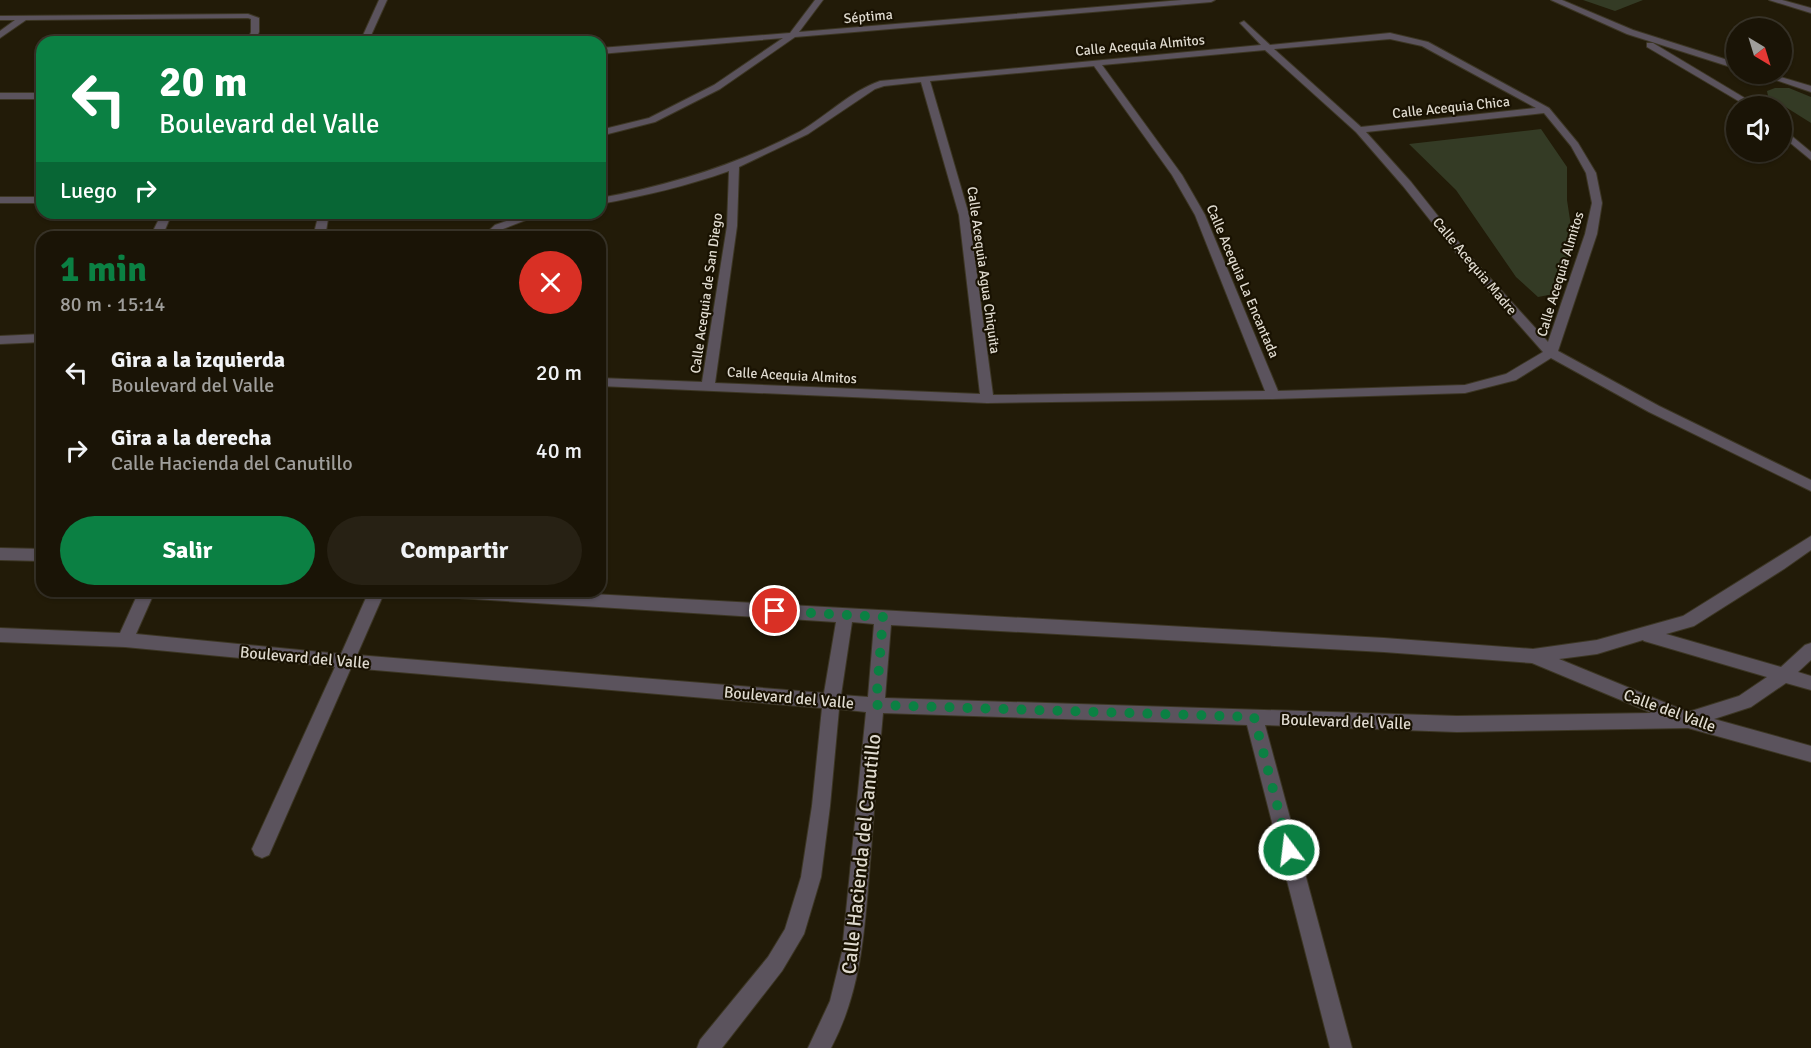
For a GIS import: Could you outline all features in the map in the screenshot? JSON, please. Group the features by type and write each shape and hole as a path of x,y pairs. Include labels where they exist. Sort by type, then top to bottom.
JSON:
{"street":[{"path":"367,36 383,0"},
{"path":"606,132 652,120 717,87 792,36 819,0"},
{"name":"Séptima","path":"606,51 1211,0"},
{"path":"1555,0 1630,32 1726,63"},
{"path":"1773,0 1811,11"},
{"path":"0,18 248,16 255,18 257,24 253,36"},
{"path":"0,35 25,17"},
{"name":"Calle Acequia Madre","path":"1244,23 1269,49 1359,130 1407,184 1465,257 1551,354 1654,409 1811,486"},
{"path":"1630,32 1736,96"},
{"name":"Calle Acequia Almitos","path":"606,200 734,168 806,132 866,88 883,83 1401,37 1441,51 1546,110 1575,145 1591,173 1597,203 1592,234 1551,354 1510,377 1465,388 1274,395 987,399 606,382"},
{"name":"Calle Acequia La Encantada","path":"1097,64 1177,175 1200,215 1274,395"},
{"name":"Calle Acequia Agua Chiquita","path":"925,79 964,215 987,399"},
{"path":"1792,83 1811,89"},
{"path":"0,96 36,96"},
{"name":"Calle Acequia Chica","path":"1359,130 1546,110"},
{"path":"1792,139 1811,157"},
{"name":"Calle Acequia de San Diego","path":"708,386 732,226 734,168"},
{"path":"0,200 36,200"},
{"path":"495,231 499,227 522,219"},
{"path":"0,340 36,338"},
{"path":"535,597 1384,645 1533,656 1597,647 1688,621 1779,565 1811,542"},
{"path":"0,554 36,555"},
{"path":"125,640 144,597"},
{"path":"262,849 374,597"},
{"path":"708,1048 768,973 794,934 811,877 821,806 831,701 845,614"},
{"name":"Calle Hacienda del Canutillo","path":"819,1048 839,1012 848,984 855,940 858,882 883,617"},
{"path":"1643,634 1811,683"},
{"name":"Boulevard del Valle","path":"0,635 125,640 344,661 876,705 1457,724 1688,720"},
{"path":"1688,720 1744,702 1784,675 1811,650"},
{"name":"Calle del Valle","path":"1533,656 1688,720 1811,754"},
{"path":"1254,717 1341,1048"}],"green space":[{"path":"1583,0 1643,0 1615,11"},
{"path":"1775,88 1789,88 1811,97 1811,123 1792,111 1792,96 1768,96 1767,91"},
{"path":"1541,129 1567,167 1567,200 1574,246 1554,294 1538,297 1516,277 1456,190 1409,144"}],"route":[{"path":"775,611 883,617 876,705 1254,717 1289,850"}]}
